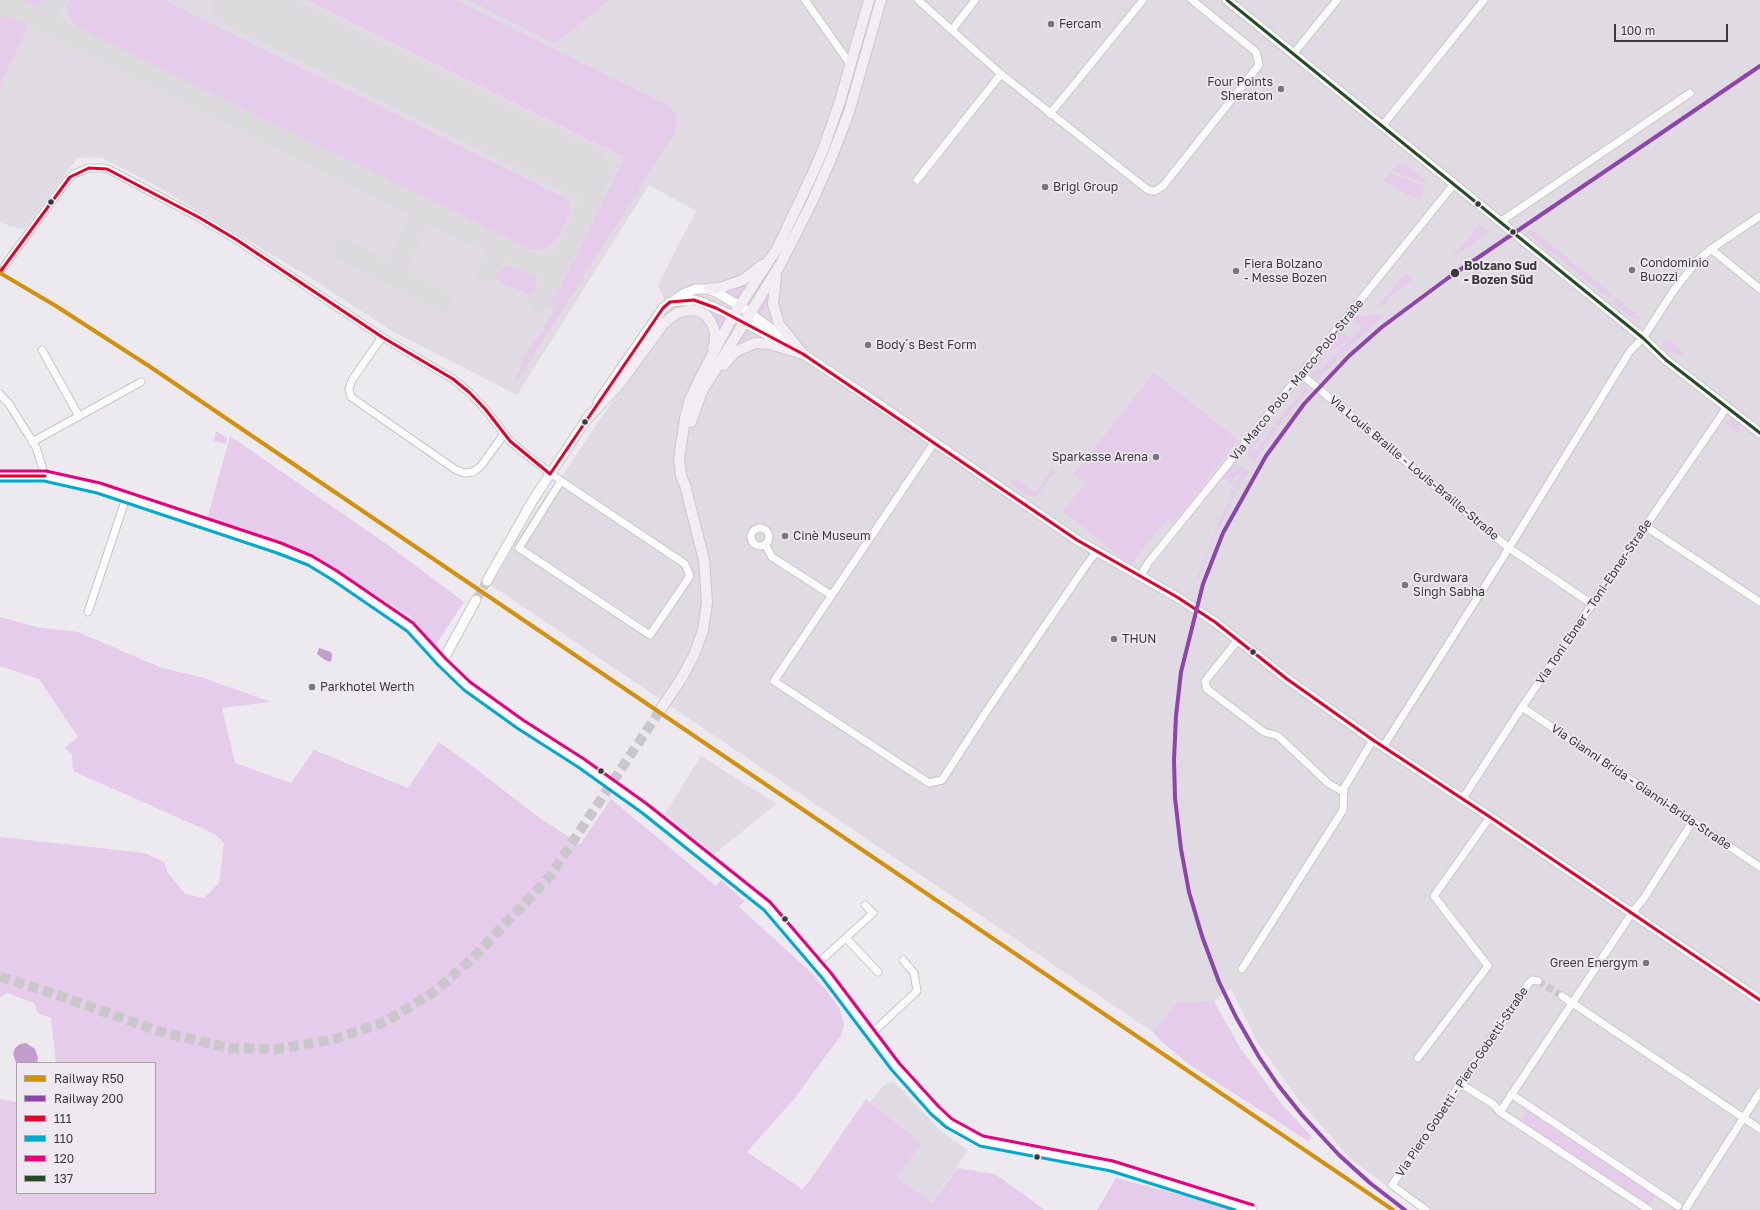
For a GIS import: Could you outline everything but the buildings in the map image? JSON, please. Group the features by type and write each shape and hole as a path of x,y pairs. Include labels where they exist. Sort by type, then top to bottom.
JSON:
{"main road":[{"path":"661,709 681,679 694,655 703,630 707,603 704,560 685,485 681,476 679,459 685,419 693,390 733,316 776,251 823,150 852,62 869,0"},
{"path":"685,485 684,456 692,419 702,391 780,265 812,202 849,112 881,0"},
{"path":"709,289 723,287 744,280 756,272 776,251"},
{"path":"780,265 774,282 773,304 779,324 803,354"},
{"path":"586,420 620,382 664,323 673,315 685,310 698,311 706,316 711,322 715,332 715,342 712,352 699,380"},
{"path":"687,440 712,382 723,365 735,352 747,345 761,343 803,354"}],"street":[{"path":"804,0 848,61 852,62"},
{"path":"918,0 1001,74 1050,114 1148,190 1155,191 1163,186 1259,64 1256,52 1192,0"},
{"path":"952,30 975,0"},
{"path":"1050,114 1143,0"},
{"path":"1227,0 1642,338 1666,360 1760,433"},
{"path":"1294,54 1337,0"},
{"path":"1382,126 1484,0"},
{"path":"917,180 1001,74"},
{"path":"1500,222 1690,93"},
{"path":"5,265 70,177 89,168 103,168 110,170 200,218 237,240 382,337 459,384 486,410 504,434 524,454 550,474 561,481 685,564 690,576 650,635 519,548 561,481"},
{"name":"Via Marco Polo - Marco-Polo-Straße","path":"1140,577 1148,563 1454,184"},
{"path":"1383,747 1509,548 1630,351 1642,338 1674,290 1697,261 1711,249 1760,216"},
{"path":"1711,249 1760,289"},
{"path":"487,581 516,528 550,474 663,308 670,302 696,289 709,289 740,306 748,318 880,405 1056,527 1205,615 1287,679 1383,747 1463,798 1760,1000"},
{"path":"670,302 698,301 733,316 748,318"},
{"path":"382,337 352,380 349,389 351,397 456,470 465,473 473,472 481,466 504,434"},
{"path":"42,350 79,416"},
{"name":"Via Louis Braille - Louis-Braille-Straße","path":"1301,374 1509,548 1592,604"},
{"path":"32,442 141,382"},
{"path":"0,394 9,404 36,447 45,476"},
{"name":"Via Toni Ebner - Toni-Ebner-Straße","path":"1463,798 1522,707 1727,407"},
{"path":"934,443 774,681 929,783 942,780 992,703 1085,567 1097,552"},
{"path":"0,476 45,476 98,488 278,548 310,561 334,575 410,627 442,662 467,686 489,703 581,763 644,808 767,906 817,964 895,1066 935,1111 949,1123 981,1141 1112,1166 1252,1210"},
{"path":"88,612 126,498"},
{"path":"1646,526 1760,602"},
{"path":"765,544 772,557 831,595"},
{"path":"442,662 476,600"},
{"path":"1238,640 1205,681 1207,689 1264,732 1278,736 1329,784 1344,792"},
{"name":"Via Gianni Brida - Gianni-Brida-Straße","path":"1522,707 1760,867"},
{"path":"1242,969 1343,810 1344,788 1373,740"},
{"path":"1418,1058 1488,966 1434,896 1490,817"},
{"path":"1500,1112 1632,913 1644,898 1693,821"},
{"path":"817,964 873,913 866,905"},
{"path":"846,938 878,972"},
{"path":"870,1035 917,990 914,973 903,960"},
{"name":"Via Piero Gobetti - Piero-Gobetti-Straße","path":"1426,1210 1392,1185 1535,980"},
{"path":"1562,996 1760,1129"},
{"path":"1461,1084 1493,1104 1500,1112 1650,1210"},
{"path":"1511,1094 1674,1207 1687,1209 1760,1092"}],"shaded area":[{"path":"0,0 468,0 555,44 610,0 1760,0 1760,1210 1419,1210 1352,1160 1302,1104 1257,1042 1231,989 1214,1001 1177,1002 1153,1032 491,585 523,530 550,489 565,472 605,412 673,319 658,285 696,211 649,185 517,395 390,330 314,280 153,184 102,158 90,157 75,161 25,228 20,229 13,226 12,227 0,221"},
{"path":"0,0 42,0 36,13 18,3"},
{"path":"69,0 164,0 565,198 570,204 569,214 557,239 541,250 530,249 81,29 73,22 69,15 67,7"},
{"path":"307,0 455,0 667,105 677,116 677,126 675,132 517,381 515,380 530,347 537,336 542,333 555,308 549,305 557,288 560,289 625,157"},
{"path":"468,0 610,0 555,44"},
{"path":"874,0 877,0 849,95 830,150 828,149 847,95"},
{"path":"10,11 30,23 0,84 0,12"},
{"path":"1402,162 1426,181 1425,183 1392,171 1398,163 1400,164"},
{"path":"1390,173 1424,186 1420,199 1397,190 1384,180"},
{"path":"1479,225 1488,232 1450,260"},
{"path":"1530,228 1612,294 1609,298 1526,232"},
{"path":"508,265 536,277 535,292 533,297 495,279 498,273"},
{"path":"1407,273 1412,277 1411,281 1387,299 1389,302 1380,306 1379,304"},
{"path":"747,283 737,298 725,292"},
{"path":"765,297 768,297 769,307 766,307 761,313 757,311"},
{"path":"1617,298 1641,319 1633,319 1613,303"},
{"path":"687,305 699,306 726,318 719,329"},
{"path":"1386,314 1340,356 1336,352 1348,342 1346,340 1334,350 1329,345 1340,331 1351,339 1362,327 1352,318 1354,316"},
{"path":"746,327 750,329 747,339 739,343 737,342"},
{"path":"1666,339 1685,354 1672,354 1661,345"},
{"path":"1324,352 1327,355 1313,371 1315,372 1318,368 1321,370 1335,355 1338,358 1317,381 1311,376 1311,370"},
{"name":"Sparkasse Arena","path":"1154,373 1238,440 1173,523 1167,519 1131,564 1063,511 1086,483 1074,474"},
{"path":"1300,385 1304,385 1309,389 1278,427 1275,424 1301,393 1297,389"},
{"path":"1732,419 1739,423 1739,433 1724,422"},
{"path":"1268,422 1270,425 1252,448 1256,451 1273,427 1277,429 1254,462 1249,458 1248,447"},
{"path":"216,431 227,438 226,444 214,441"},
{"path":"230,436 388,545 464,602 435,646 410,616 327,565 279,544 206,523"},
{"path":"1234,465 1249,471 1238,490 1233,486 1241,474 1239,473 1230,483 1223,477"},
{"path":"1052,468 1055,471 1037,495 1030,496 1010,483 1014,478 1036,493"},
{"path":"1231,489 1236,493 1216,534 1214,533 1232,495 1229,492"},
{"path":"1213,536 1215,537 1198,580 1196,580"},
{"path":"0,617 36,627 78,632 162,668 201,677 271,702 222,708 235,763 291,783 314,750 408,788 439,742 538,817 580,844 611,799 716,886 721,880 744,901 739,907 812,973 839,1007 844,1023 842,1034 794,1099 747,1152 802,1189 808,1183 866,1099 921,1143 897,1178 933,1203 957,1168 995,1174 1045,1210 0,1210 0,1099 16,1102 16,1194 156,1194 156,1062 56,1062 51,1018 38,1013 34,1003 7,993 0,998 0,837 145,853 164,862 168,873 185,894 204,898 219,883 224,843 215,834 73,771 72,754 65,748 78,737 39,679 0,666"},
{"path":"319,648 331,652 331,662 325,660 317,654"},
{"path":"701,756 777,804 714,854 665,814"},
{"path":"1214,1001 1239,1046 1284,1107 1312,1137 1308,1141 1190,1065 1160,1040 1153,1032 1177,1002"},
{"path":"26,1043 35,1049 38,1058 37,1062 16,1062 13,1054 15,1048 20,1044"},
{"path":"894,1082 943,1133 968,1150 933,1203 897,1178 920,1143 870,1102 884,1085"},
{"path":"1529,1108 1656,1194 1647,1206 1520,1121"},
{"path":"1116,1178 1239,1210 1097,1210"}],"taxiway":[{"path":"35,18 39,20 46,17 55,0"},
{"path":"0,7 6,6 15,8 542,268 551,268 560,261 593,195 593,182 590,175 585,172"},
{"path":"392,275 424,210"},
{"path":"486,274 500,247"},
{"path":"344,250 443,301"},
{"path":"540,301 560,261"}],"runway":[{"path":"236,0 585,172"}],"tunnel":[{"path":"0,272 5,265"},
{"path":"476,600 487,581"},
{"path":"0,977 43,990 158,1031 229,1048 277,1049 335,1039 385,1022 434,992 471,960 550,876 661,709"},
{"path":"1538,981 1562,996"}],"rail line":[{"name":"200","path":"1405,1210 1370,1183 1339,1155 1302,1115 1278,1085 1259,1057 1236,1017 1219,982 1202,936 1189,892 1181,849 1175,798 1174,760 1176,716 1181,672 1203,584 1223,533 1266,456 1304,404 1349,356 1382,327 1448,278 1760,66"},
{"name":"R50","path":"0,273 56,306 149,366 1393,1210"}],"transit line":[{"name":"137","path":"1227,0 1643,338 1666,360 1760,433"},
{"name":"111","path":"0,272 70,177 89,168 107,169 200,218 237,240 382,337 453,379 470,393 486,410 510,441 550,474"},
{"name":"111","path":"550,474 663,308 670,302 694,300 716,308 803,354 1077,540 1177,597 1215,622 1287,679 1373,740 1490,817 1760,1000"},
{"name":"120","path":"0,471 46,471 100,483 281,543 312,556 337,571 413,623 446,659 470,682 523,720 584,759 647,804 770,902 831,973 899,1063 952,1119 983,1136 1113,1161 1253,1205"},
{"name":"111","path":"0,476 45,476"},
{"name":"110","path":"0,481 44,481 97,493 277,553 308,565 407,631 438,665 464,690 517,728 578,767 641,812 764,910 823,979 891,1069 931,1114 946,1127 980,1146 1111,1171 1235,1210"}],"place":[{"name":"Fercam","path":"1051,24"},
{"name":"Four Points Sheraton","path":"1281,89"},
{"name":"Brigl Group","path":"1045,187"},
{"name":"Condominio Buozzi","path":"1632,270"},
{"name":"Fiera Bolzano - Messe Bozen","path":"1236,271"},
{"name":"Bolzano Sud - Bozen Süd","path":"1455,273"},
{"name":"Body´s Best Form","path":"868,345"},
{"name":"Sparkasse Arena","path":"1156,457"},
{"name":"Cinè Museum","path":"785,536"},
{"name":"Gurdwara Singh Sabha","path":"1405,585"},
{"name":"THUN","path":"1114,639"},
{"name":"Parkhotel Werth","path":"312,687"},
{"name":"Green Energym","path":"1646,963"}]}
